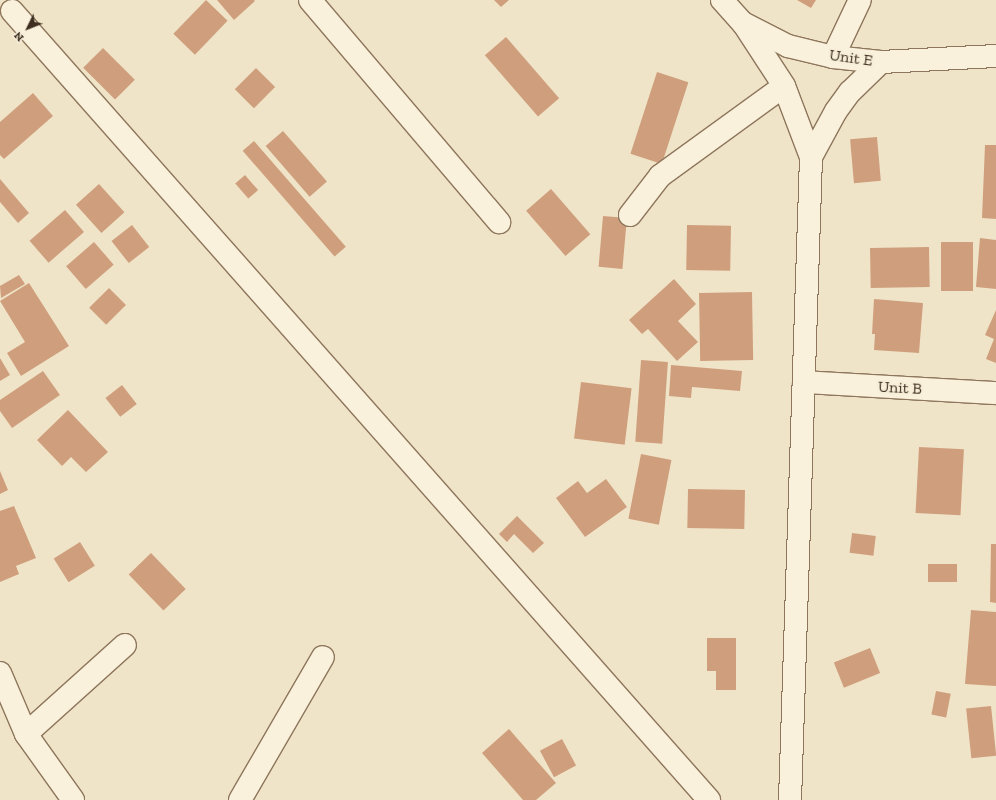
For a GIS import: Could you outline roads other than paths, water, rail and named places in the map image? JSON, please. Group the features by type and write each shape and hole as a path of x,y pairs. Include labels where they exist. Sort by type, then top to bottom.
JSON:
{"street":[{"path":"310,0 499,222"},
{"name":"Unit E","path":"722,0 743,23 788,46 833,56 881,62 996,56"},
{"path":"833,56 860,0"},
{"path":"12,12 709,800"},
{"path":"743,23 784,86 811,157 790,800"},
{"path":"811,157 836,110 850,92 881,62"},
{"path":"630,215 660,176 784,86"},
{"name":"Unit B","path":"804,382 996,393"},
{"path":"26,734 125,645"},
{"path":"240,800 323,657"},
{"path":"0,673 26,734 72,800"}]}
